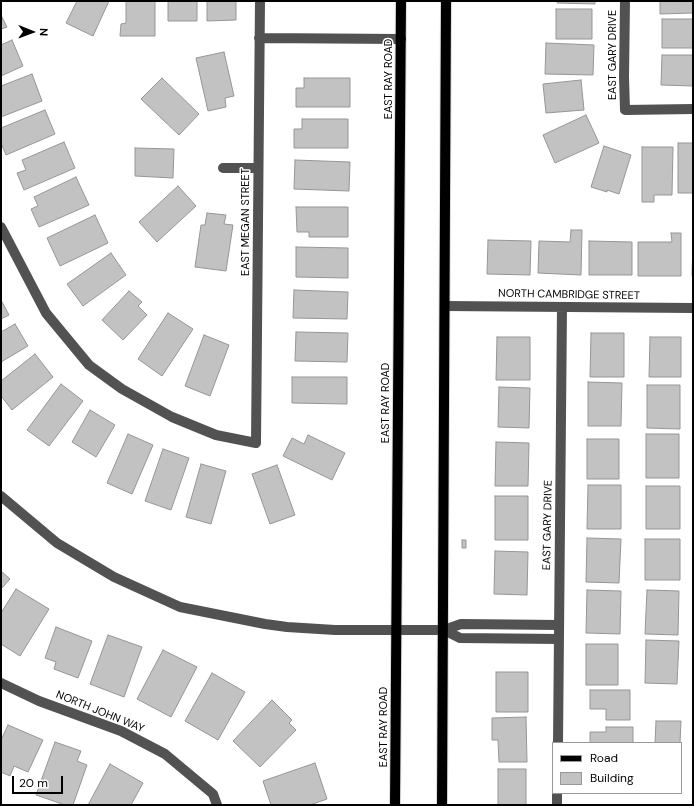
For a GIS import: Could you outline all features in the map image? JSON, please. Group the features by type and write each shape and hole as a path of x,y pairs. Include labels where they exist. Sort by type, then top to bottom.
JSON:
{"main road":[{"name":"EAST RAY ROAD","path":"395,805 401,1"},
{"path":"442,805 446,1"}],"street":[{"name":"EAST MEGAN STREET","path":"1,227 46,313 88,365 122,389 172,417 216,435 256,443 260,1"},
{"name":"EAST GARY DRIVE","path":"625,1 625,110 693,110"},
{"path":"259,38 401,39"},
{"path":"223,168 258,168"},
{"name":"NORTH CAMBRIDGE STREET","path":"445,306 693,308"},
{"name":"EAST GARY DRIVE","path":"558,742 562,307"},
{"path":"1,496 57,543 114,577 180,607 287,628 335,630 444,630 461,624 559,625"},
{"path":"444,630 460,638 559,639"},
{"name":"NORTH JOHN WAY","path":"1,683 39,701 121,731 165,754 213,794 217,805"},
{"path":"557,805 558,794"}],"building":[{"path":"77,1 109,1 93,36 66,23"},
{"path":"126,1 155,1 155,36 120,36 121,24 126,23"},
{"path":"168,1 197,1 197,21 168,21"},
{"path":"207,1 236,1 236,20 207,21"},
{"path":"557,1 595,1 595,4 557,3"},
{"path":"660,1 693,1 693,13 660,14"},
{"path":"556,9 592,9 592,39 556,39"},
{"path":"1,15 7,27 1,29"},
{"path":"662,19 693,19 693,48 662,48"},
{"path":"12,40 23,66 1,76 1,45"},
{"path":"546,43 594,45 593,75 545,74"},
{"path":"224,52 234,96 225,98 226,107 208,111 196,58"},
{"path":"662,55 693,55 693,86 661,85"},
{"path":"32,74 42,101 1,117 1,86"},
{"path":"162,78 199,114 179,135 141,99"},
{"path":"304,78 350,78 350,107 296,107 296,88 304,88"},
{"path":"581,80 584,110 546,113 543,84"},
{"path":"45,110 55,134 6,155 1,143 1,128"},
{"path":"586,115 599,143 555,163 543,135"},
{"path":"302,119 348,119 348,148 294,148 294,129 302,129"},
{"path":"64,142 75,168 24,190 17,173 26,170 22,160"},
{"path":"678,143 693,143 693,193 678,193"},
{"path":"604,146 631,155 619,194 591,187"},
{"path":"642,147 673,147 672,195 654,195 654,202 642,202"},
{"path":"135,148 174,149 173,178 135,176"},
{"path":"295,160 350,162 349,191 294,189"},
{"path":"76,177 89,205 39,227 31,209 38,206 34,197"},
{"path":"178,186 196,206 157,242 139,222"},
{"path":"296,207 348,207 348,237 309,237 309,232 297,232"},
{"path":"207,213 226,215 224,224 233,225 226,271 195,267 201,225 205,225"},
{"path":"95,215 108,243 60,266 47,238"},
{"path":"571,230 582,230 581,275 538,273 539,241 570,242"},
{"path":"671,233 681,233 681,276 638,276 638,242 672,242"},
{"path":"488,240 531,241 530,275 487,274"},
{"path":"589,241 632,242 632,275 589,275"},
{"path":"693,242 693,276 692,276"},
{"path":"296,247 348,248 348,278 296,277"},
{"path":"111,253 126,275 83,306 67,284"},
{"path":"294,290 348,292 347,319 293,318"},
{"path":"129,291 142,302 138,306 147,315 123,340 102,320"},
{"path":"1,300 9,315 1,319"},
{"path":"168,313 193,329 162,376 138,359"},
{"path":"15,324 28,346 1,362 1,332"},
{"path":"296,332 348,333 347,362 295,361"},
{"path":"591,333 624,333 624,377 590,377"},
{"path":"204,335 229,345 210,396 185,386"},
{"path":"497,337 530,337 530,380 496,380"},
{"path":"650,337 681,337 681,377 649,377"},
{"path":"35,354 53,377 12,410 1,396 1,381"},
{"path":"292,377 347,377 347,404 292,403"},
{"path":"588,382 622,383 621,426 588,426"},
{"path":"61,384 83,401 49,446 27,430"},
{"path":"647,385 680,385 680,429 647,428"},
{"path":"499,387 530,388 529,428 498,427"},
{"path":"90,410 115,425 96,457 72,442"},
{"path":"128,434 153,445 132,494 107,483"},
{"path":"646,434 679,434 679,478 646,478"},
{"path":"308,435 345,453 332,480 283,456 292,438 304,444"},
{"path":"587,439 619,439 619,479 587,479"},
{"path":"496,442 529,443 528,486 495,486"},
{"path":"163,449 189,458 171,510 145,501"},
{"path":"201,464 226,471 211,524 186,517"},
{"path":"277,465 295,515 270,524 252,474"},
{"path":"588,485 621,485 621,529 587,529"},
{"path":"646,486 680,486 680,529 646,529"},
{"path":"495,496 528,496 528,540 495,540"},
{"path":"587,538 621,539 619,583 586,582"},
{"path":"645,539 680,539 680,580 645,580"},
{"path":"462,540 466,540 466,548 462,548"},
{"path":"495,551 528,552 527,595 494,594"},
{"path":"1,571 10,579 1,589"},
{"path":"16,589 49,609 20,656 1,644 1,613"},
{"path":"587,590 621,591 620,634 586,633"},
{"path":"647,590 679,591 678,635 645,634"},
{"path":"56,627 92,641 78,678 54,669 56,662 45,658"},
{"path":"108,635 142,647 124,697 90,684"},
{"path":"646,640 679,641 677,684 645,683"},
{"path":"586,644 618,644 618,685 586,685"},
{"path":"163,650 197,667 171,717 137,699"},
{"path":"496,672 528,672 528,712 496,712"},
{"path":"212,673 245,692 218,740 185,721"},
{"path":"590,690 630,690 630,720 606,720 606,709 590,709"},
{"path":"272,700 292,720 289,723 296,730 260,767 233,741"},
{"path":"526,717 527,762 499,762 498,740 492,740 492,718"},
{"path":"656,721 681,721 680,742 655,742"},
{"path":"8,725 43,740 28,772 14,766 10,776 1,772 1,740"},
{"path":"606,727 633,727 633,742 590,742 590,732 606,732"},
{"path":"55,742 81,751 77,761 87,765 73,805 65,805 36,795"},
{"path":"315,763 327,799 310,805 271,805 263,781"},
{"path":"110,764 143,783 131,805 88,805"},
{"path":"498,769 526,769 526,805 498,805"}]}
